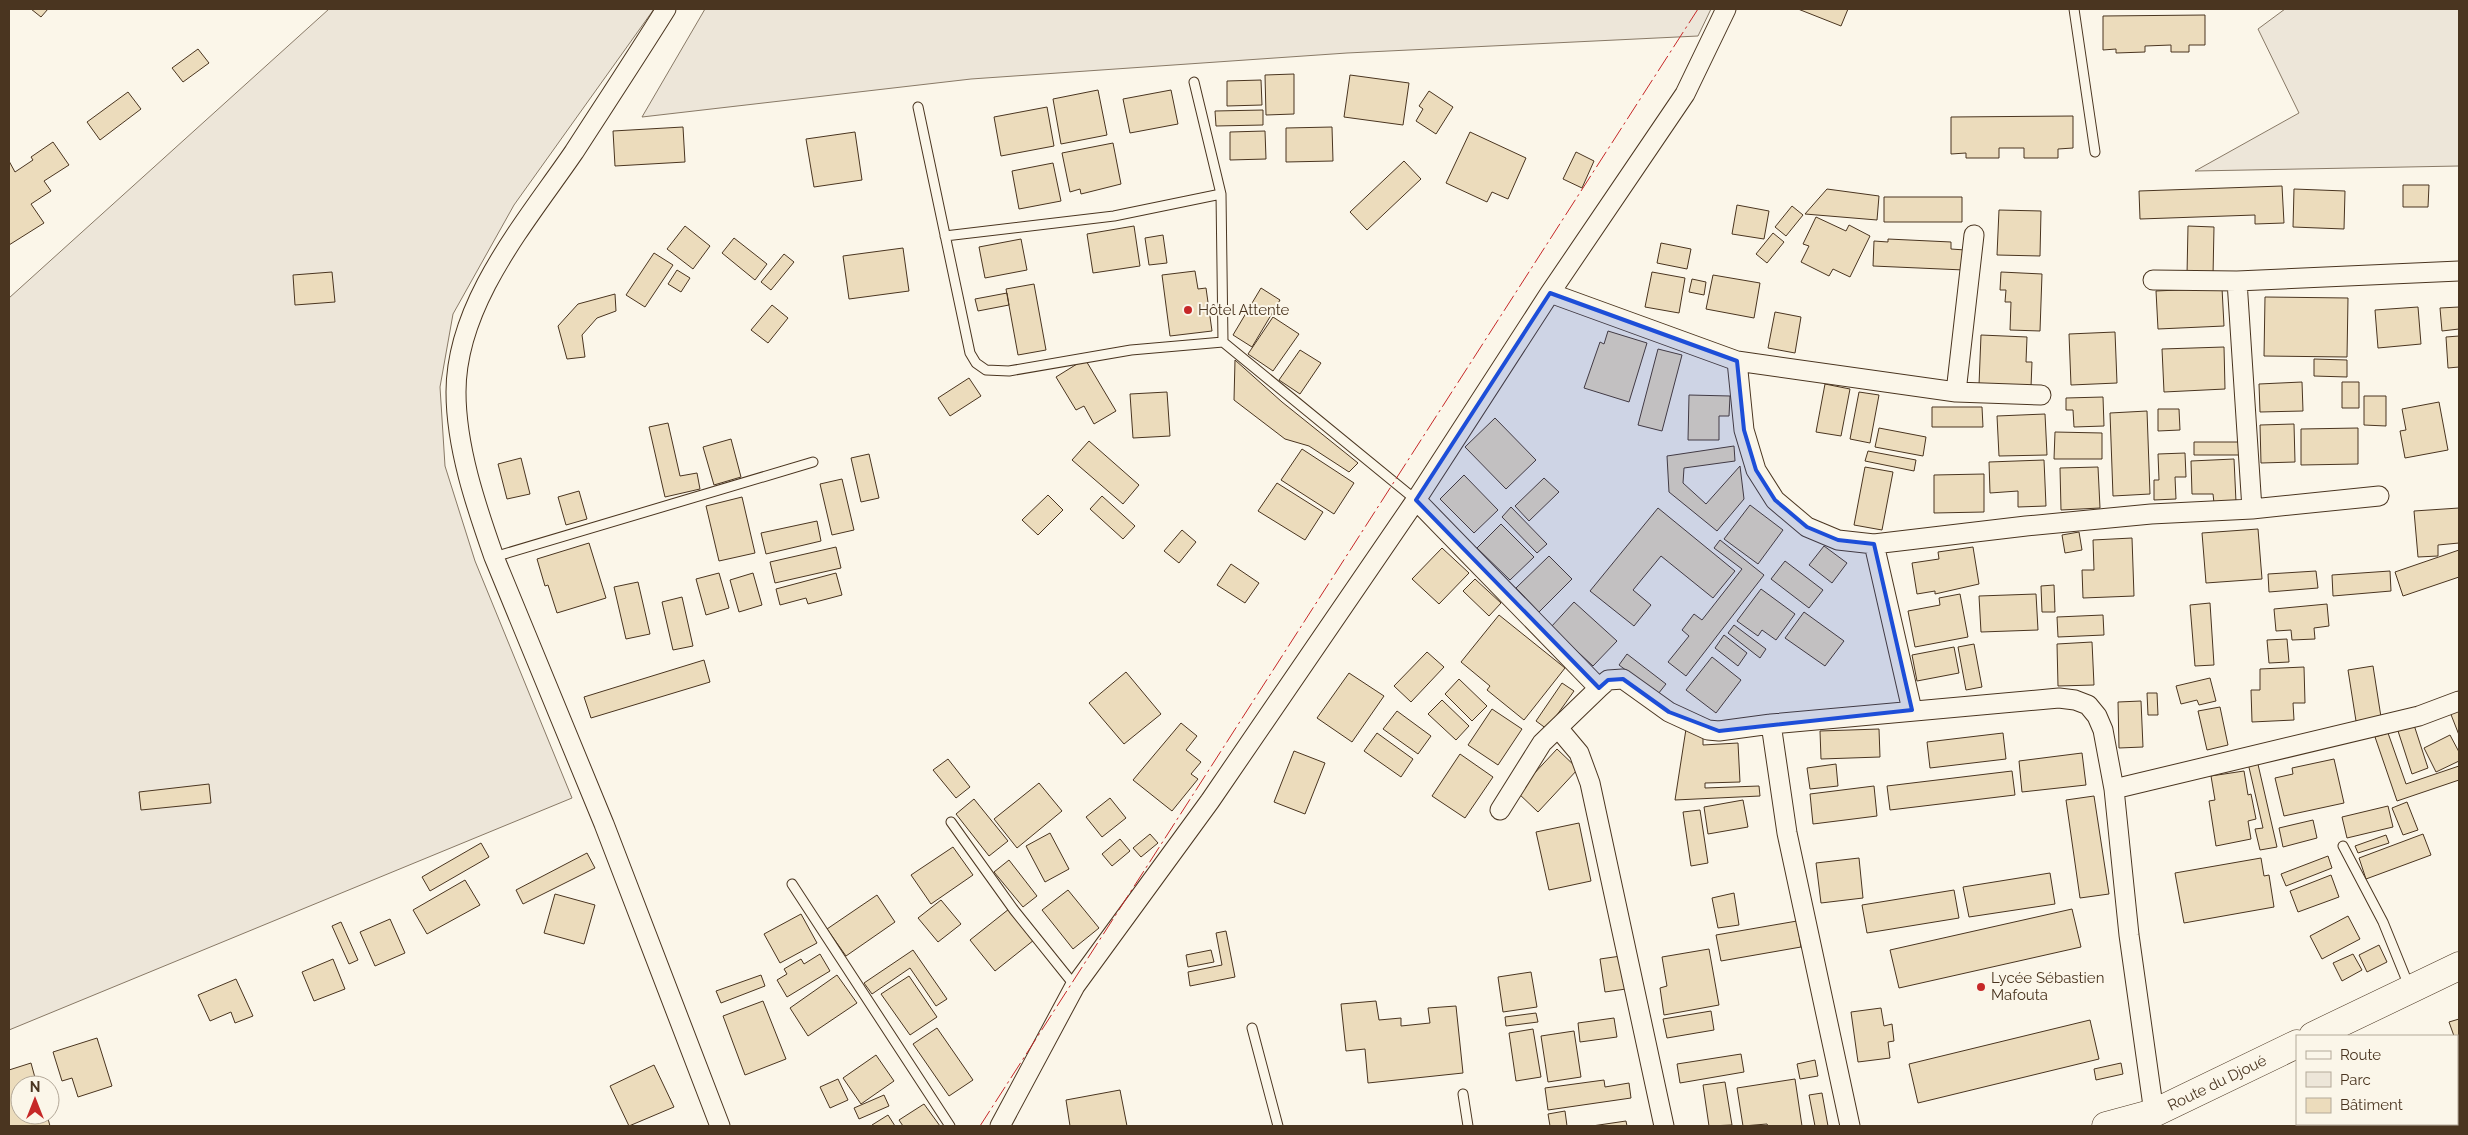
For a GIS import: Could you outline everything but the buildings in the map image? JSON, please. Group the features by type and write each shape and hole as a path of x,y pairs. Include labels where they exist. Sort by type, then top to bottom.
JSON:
{"main road":[{"path":"2315,1035 2459,966"},
{"name":"Route du Djoué","path":"2106,1126 2154,1120 2296,1045"}],"street":[{"path":"666,9 599,114 498,264 477,304 464,339 456,392 458,413 472,486 494,557 604,824 720,1126"},
{"path":"1000,1126 1075,986 1210,801 1416,500 1550,293 1685,94 1726,9"},
{"path":"1956,392 1974,235"},
{"path":"2153,280 2238,281 2459,271"},
{"path":"2238,281 2252,509"},
{"path":"1550,293 1737,361 1956,392 2041,395"},
{"path":"1737,361 1744,430 1756,470 1775,500 1808,527 1838,540 1874,544 2026,526 2151,514 2252,509 2378,496"},
{"path":"1416,500 1599,688"},
{"path":"1874,544 1912,710"},
{"path":"1500,810 1542,744 1608,680 1623,679 1669,712 1708,730 1719,731 1912,710 2059,698 2075,700 2088,705 2097,716 2102,730 2114,789 2129,935 2154,1120"},
{"path":"2114,789 2419,716 2459,701"},
{"path":"1771,724 1788,833 1850,1126"},
{"path":"1558,728 1579,753 1590,783 1664,1126"}],"lane":[{"path":"2074,9 2095,152"},
{"path":"1194,82 1220,194 1223,342"},
{"path":"918,107 970,353 976,363 986,370 1009,370 1131,350 1223,342 1416,500"},
{"path":"946,236 1114,216 1220,194"},
{"path":"494,557 813,462"},
{"path":"951,822 1014,910 1075,986"},
{"path":"2343,846 2383,922 2411,989"},
{"path":"792,884 950,1126"},
{"path":"1252,1028 1278,1126"},
{"path":"1463,1094 1468,1126"}],"highlighted area":[{"path":"1550,293 1737,361 1744,430 1756,470 1775,500 1807,527 1838,540 1874,544 1912,710 1719,731 1669,712 1623,679 1608,680 1599,688 1416,500"}],"green space":[{"path":"329,9 654,9 514,205 453,314 440,387 445,466 475,561 572,798 9,1030 9,298"},
{"path":"705,9 1711,9 1698,36 1347,53 971,79 642,117"},
{"path":"2285,9 2459,9 2459,166 2195,171 2299,113 2258,29"}],"power":[{"path":"980,1126 1698,9"}],"place":[{"name":"Hôtel Attente","path":"1188,310"},
{"name":"Lycée Sébastien Mafouta","path":"1981,987"}]}
